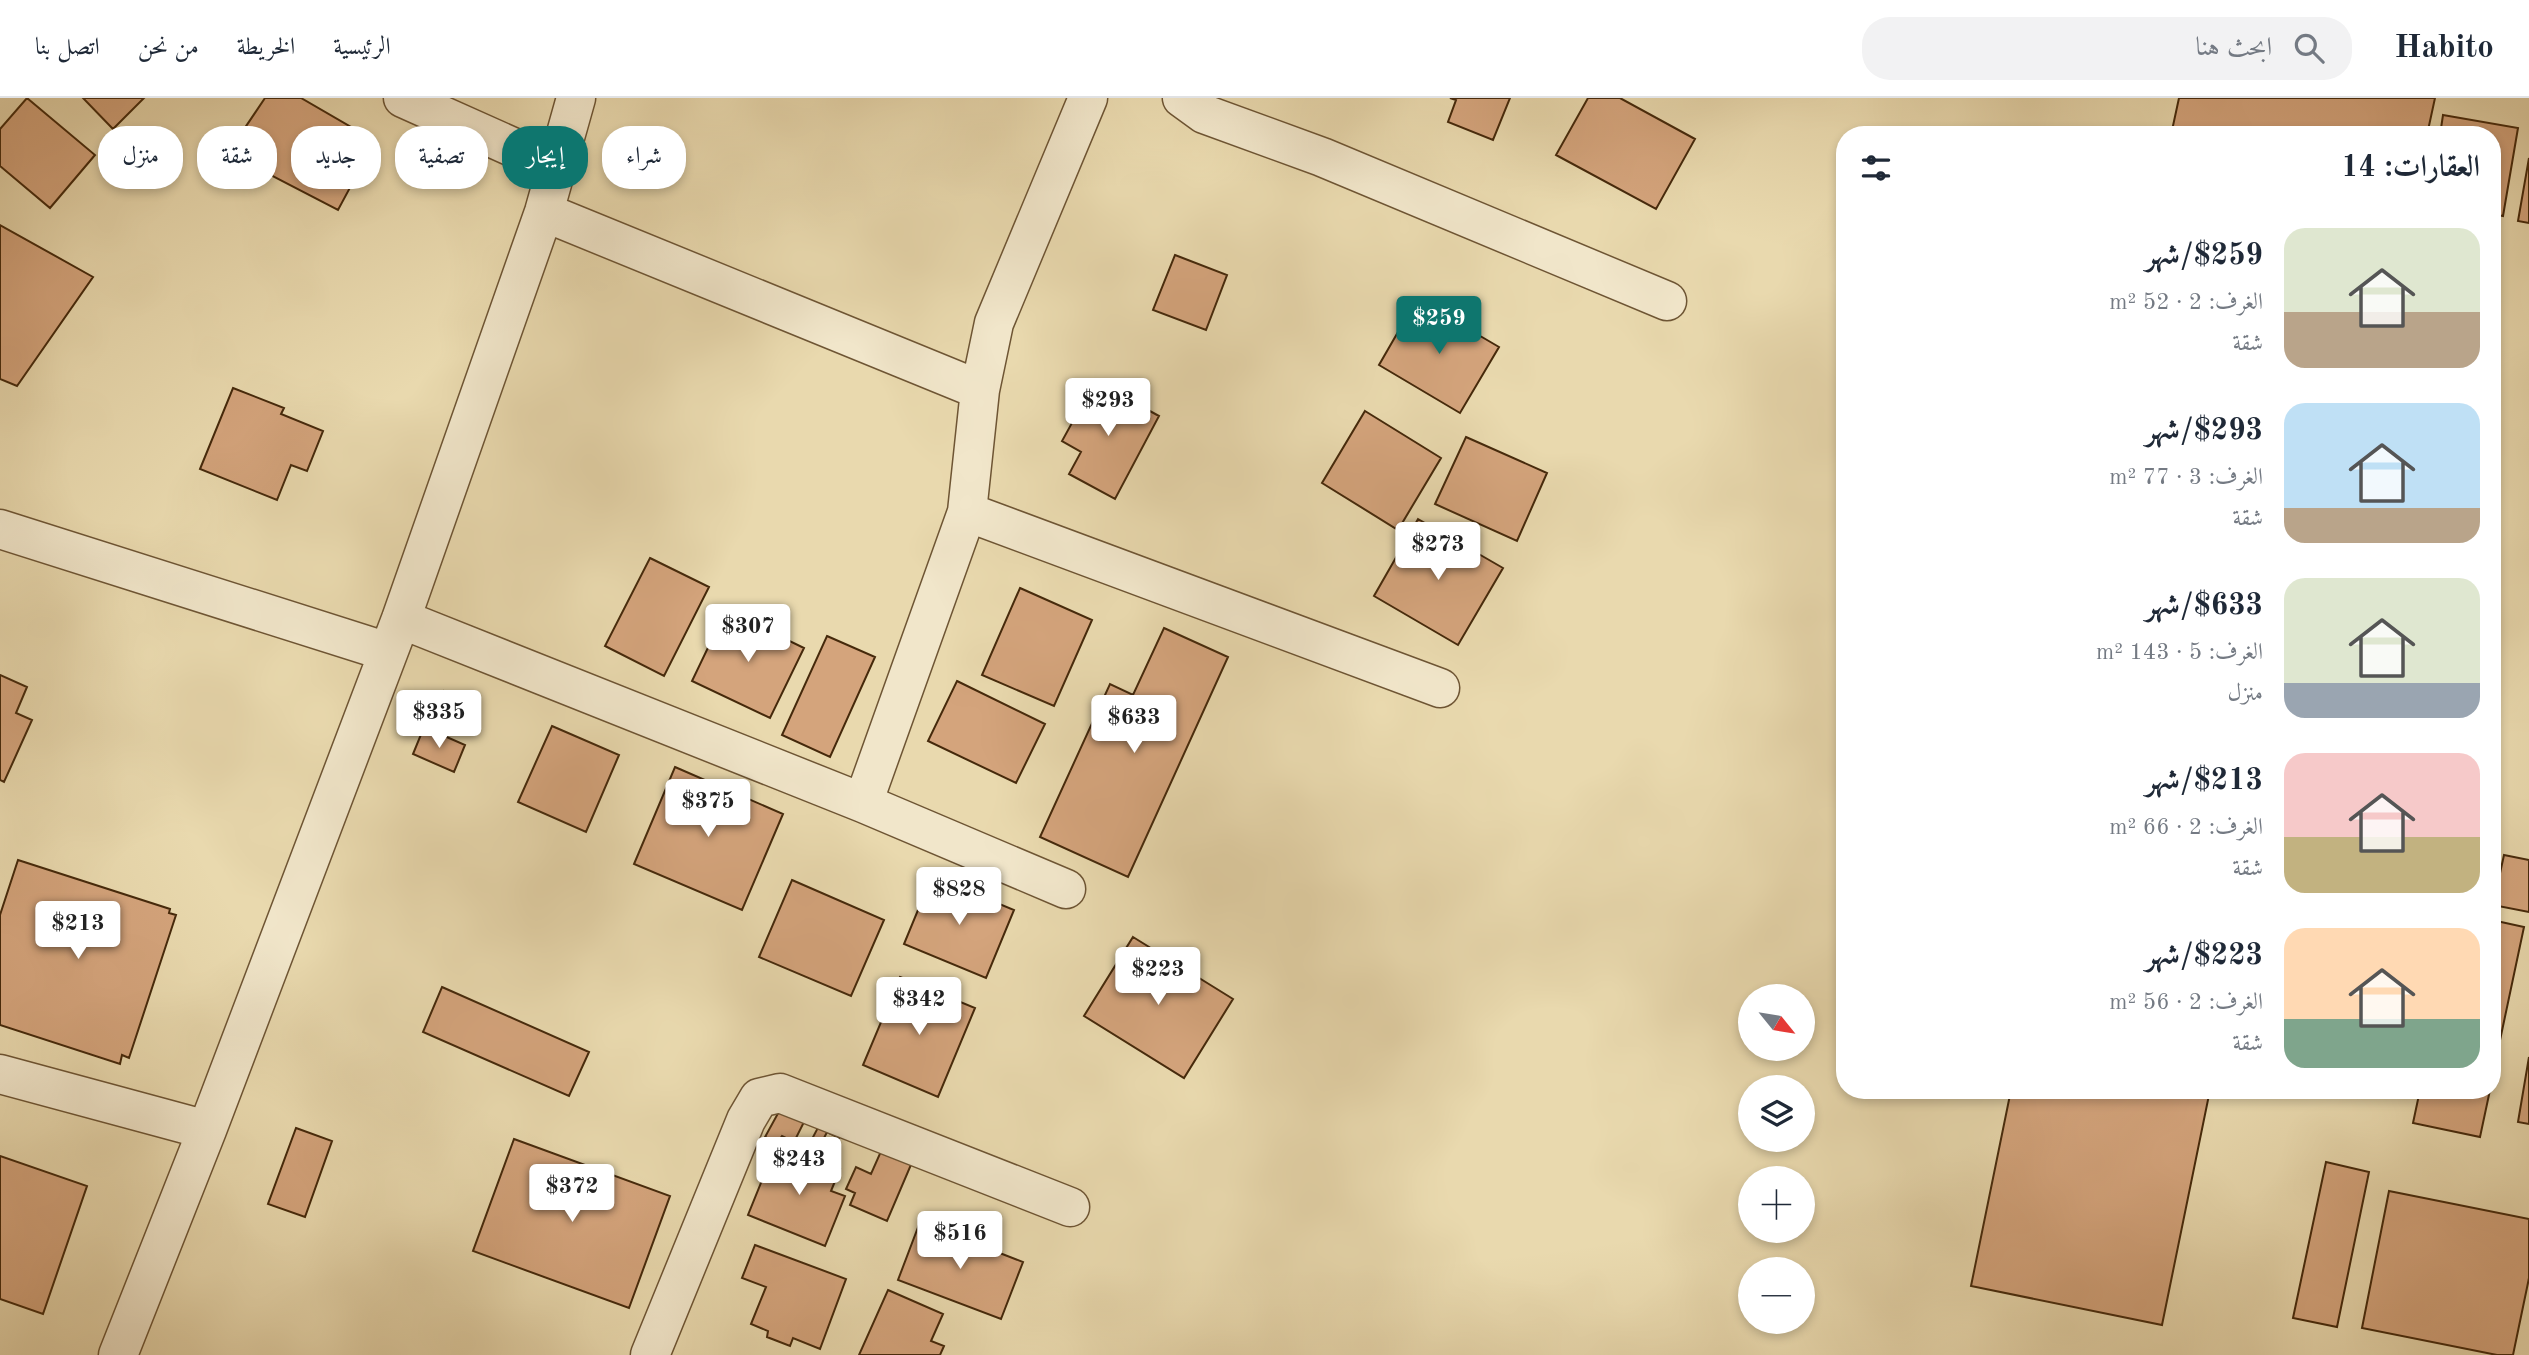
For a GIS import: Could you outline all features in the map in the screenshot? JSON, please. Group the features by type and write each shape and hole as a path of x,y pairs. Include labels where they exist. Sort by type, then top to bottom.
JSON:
{"street":[{"path":"403,98 502,142"},
{"path":"568,126 576,98"},
{"path":"863,803 967,512 979,390 994,323 1088,98"},
{"path":"1182,98 1204,114 1322,157 1667,301"},
{"path":"118,1355 207,1130 395,636 551,189"},
{"path":"544,212 979,390"},
{"path":"967,512 1440,688"},
{"path":"0,529 395,636 863,803 1066,889"},
{"path":"0,1074 207,1130"},
{"path":"650,1355 746,1120 759,1098 780,1093 1070,1207"}],"building":[{"path":"27,98 95,155 50,208 0,166 0,129"},
{"path":"83,98 144,98 116,126 110,126"},
{"path":"265,98 301,98 349,126 291,126 291,186 277,178 277,126 246,126"},
{"path":"1450,98 1510,98 1493,140 1448,122 1456,100"},
{"path":"1588,98 1620,98 1695,139 1656,209 1556,155"},
{"path":"2179,98 2435,98 2429,126 2173,126"},
{"path":"2443,115 2518,128 2503,216 2501,126 2441,126"},
{"path":"2529,158 2529,223 2518,221"},
{"path":"297,189 349,189 338,210"},
{"path":"0,225 93,277 17,386 0,379"},
{"path":"1175,255 1227,275 1206,330 1153,310"},
{"path":"1417,299 1499,347 1460,413 1379,365"},
{"path":"1095,381 1159,416 1115,499 1069,474 1081,452 1062,441"},
{"path":"233,388 284,408 281,414 323,431 307,471 291,465 277,500 200,469"},
{"path":"1365,411 1441,458 1398,530 1322,483"},
{"path":"1466,437 1547,473 1517,541 1435,504"},
{"path":"1418,519 1503,568 1458,645 1374,596"},
{"path":"650,558 709,587 664,676 605,646"},
{"path":"1020,588 1092,620 1054,706 982,675"},
{"path":"726,610 804,648 770,718 692,681"},
{"path":"1164,628 1228,657 1128,877 1040,837 1110,684 1133,695"},
{"path":"827,636 875,657 830,757 782,735"},
{"path":"0,675 27,687 16,713 32,720 4,782 0,780"},
{"path":"957,681 1045,724 1016,783 928,741"},
{"path":"444,691 475,707 463,730 433,714"},
{"path":"552,726 619,755 586,832 518,802"},
{"path":"424,727 465,745 454,772 413,754"},
{"path":"675,767 783,814 742,910 634,864"},
{"path":"2504,855 2529,860 2529,912 2501,907 2501,869"},
{"path":"18,860 170,909 169,913 176,915 129,1058 122,1055 120,1064 0,1025 0,915"},
{"path":"932,876 1014,910 986,978 904,944"},
{"path":"792,880 884,920 851,996 759,957"},
{"path":"2501,922 2524,927 2501,1036"},
{"path":"1133,937 1233,999 1184,1078 1084,1016"},
{"path":"900,977 975,1008 938,1097 863,1065"},
{"path":"442,987 589,1052 569,1096 423,1032"},
{"path":"2529,1057 2529,1124 2518,1122"},
{"path":"2009,1099 2208,1099 2162,1325 1971,1286"},
{"path":"2418,1099 2488,1099 2480,1137 2413,1123"},
{"path":"782,1106 806,1118 794,1142 782,1136 777,1143 765,1137"},
{"path":"823,1118 843,1129 839,1138 827,1132 821,1144 812,1139"},
{"path":"296,1128 332,1141 305,1217 268,1204"},
{"path":"514,1139 670,1196 629,1308 473,1251"},
{"path":"886,1140 916,1153 887,1221 850,1205 855,1193 846,1189 856,1167 871,1174"},
{"path":"801,1148 816,1154 814,1159 840,1169 831,1191 845,1196 825,1246 748,1215 773,1153 796,1162"},
{"path":"0,1156 87,1186 43,1314 0,1299"},
{"path":"2326,1162 2369,1172 2337,1327 2293,1318"},
{"path":"2389,1191 2529,1219 2529,1278 2513,1355 2497,1355 2362,1328"},
{"path":"920,1222 1023,1262 1001,1319 898,1280"},
{"path":"755,1245 846,1279 820,1349 793,1338 790,1346 767,1337 768,1331 751,1324 766,1287 742,1278"},
{"path":"888,1290 943,1314 931,1341 944,1346 940,1355 859,1355"}]}
